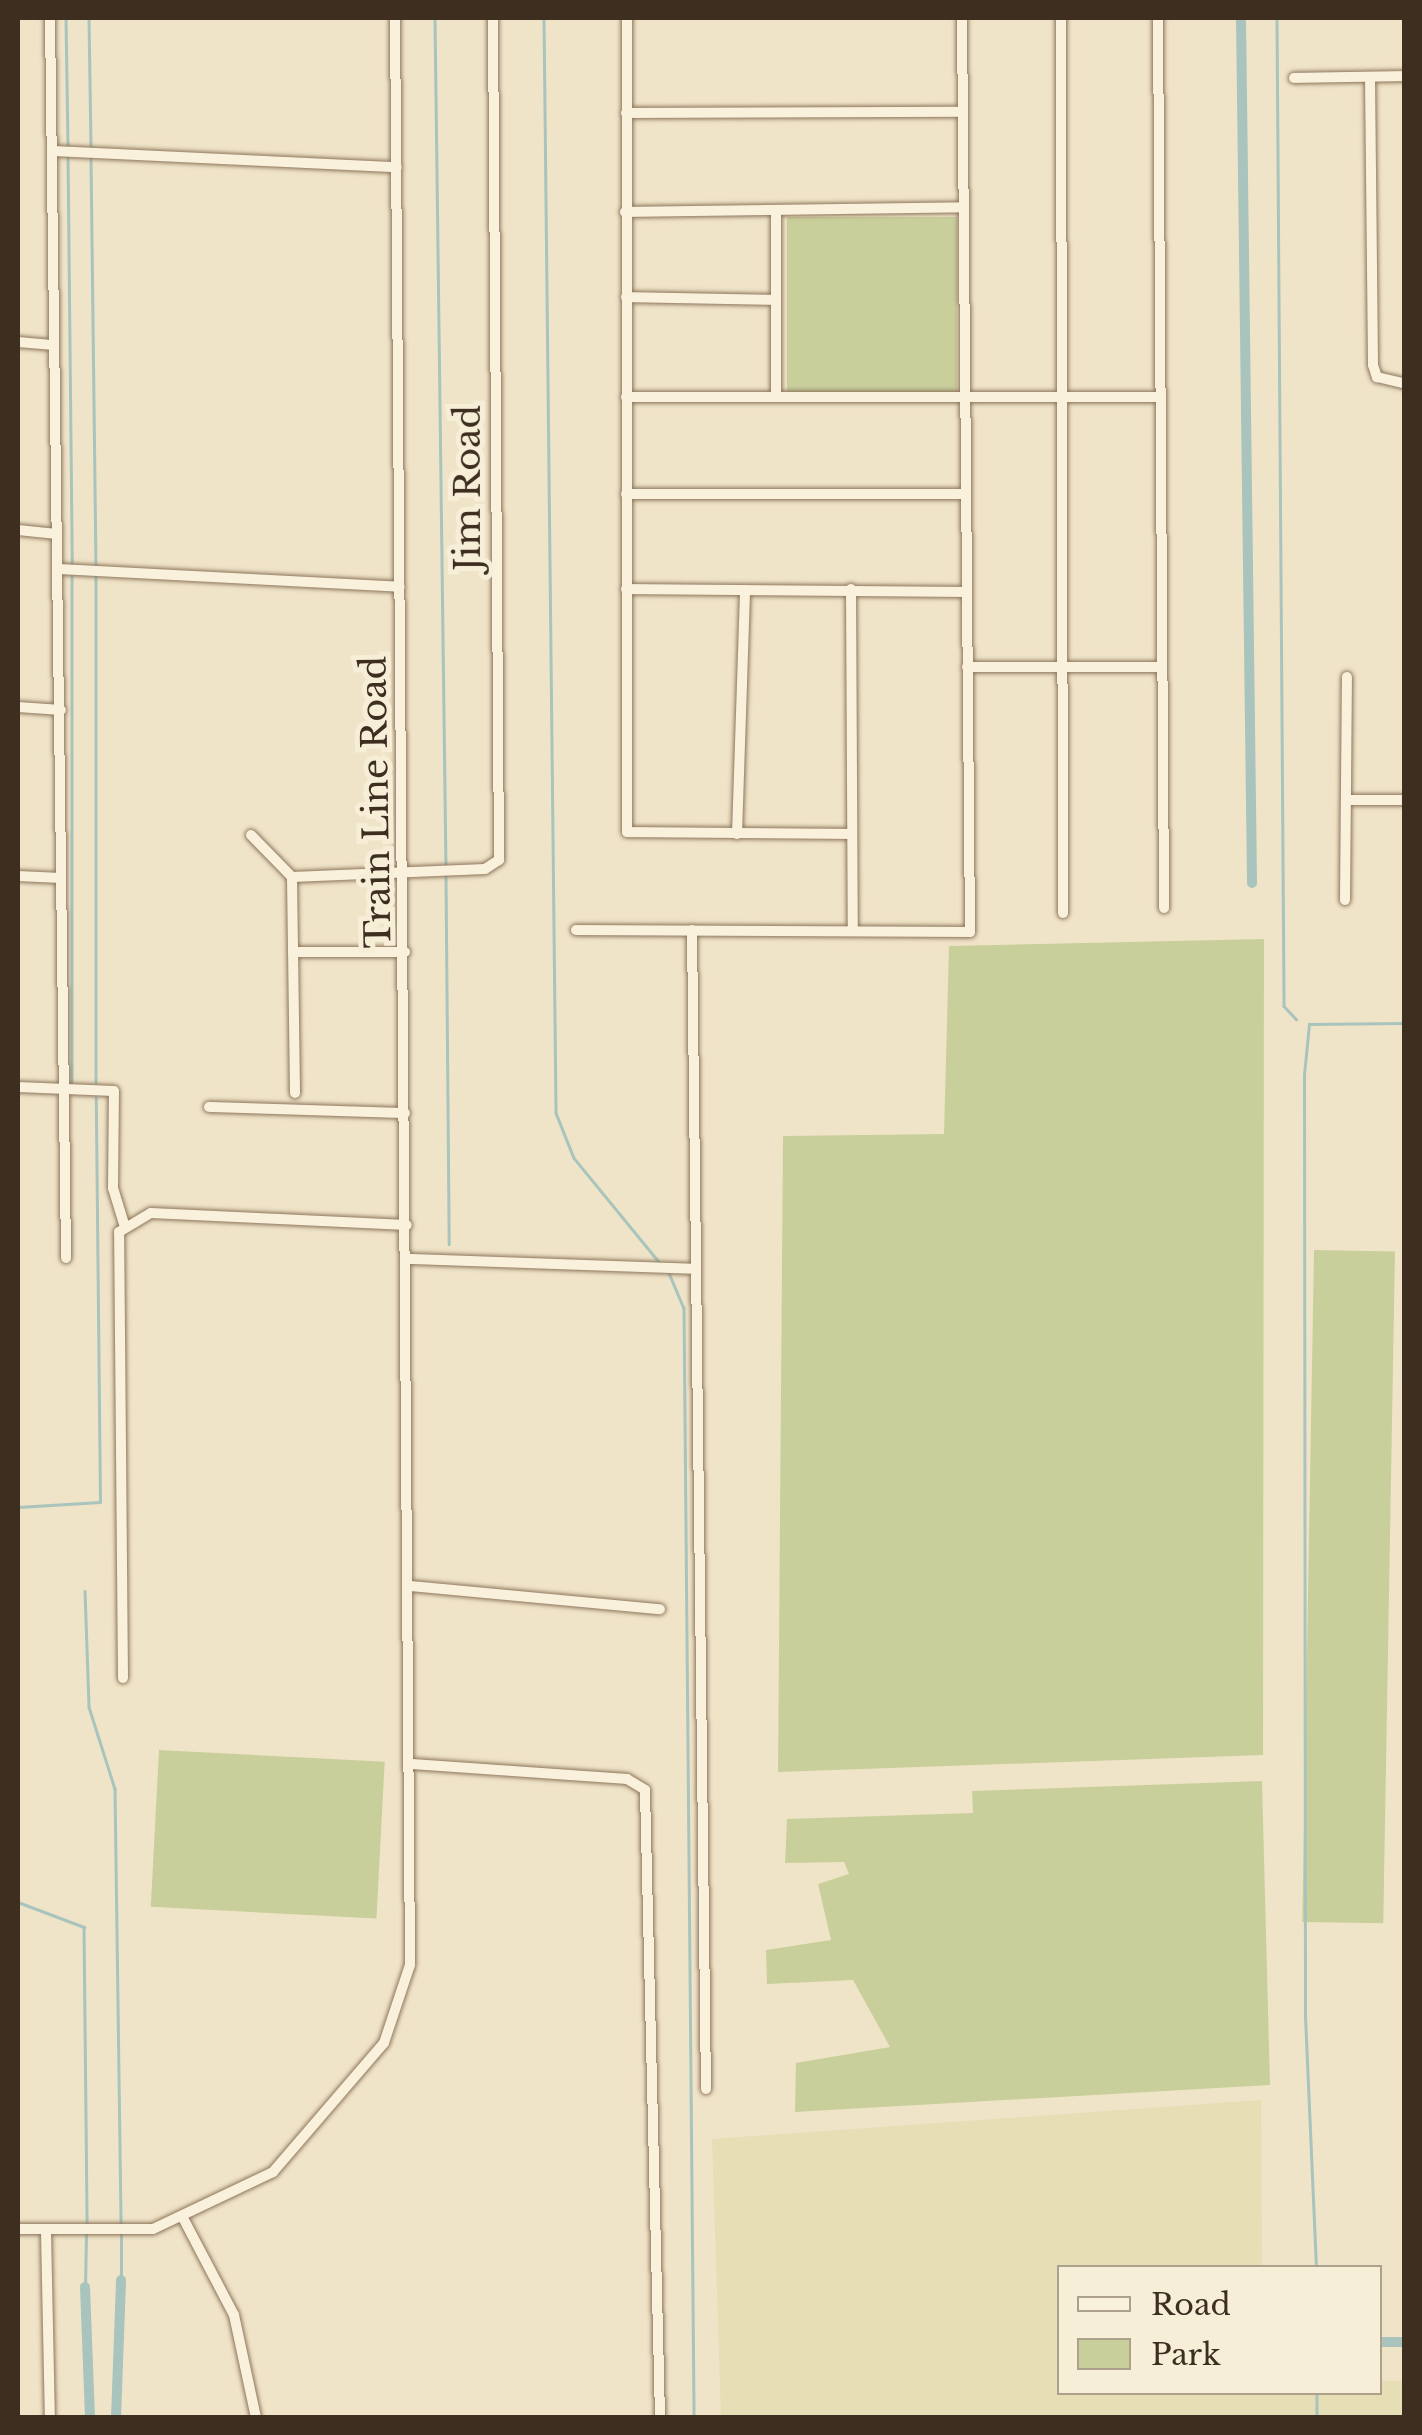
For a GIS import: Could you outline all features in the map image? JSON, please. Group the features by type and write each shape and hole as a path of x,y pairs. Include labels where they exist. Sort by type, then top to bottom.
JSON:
{"street":[{"path":"50,18 66,1258"},
{"name":"Train Line Road","path":"18,2229 134,2232 182,2216 273,2172 318,2128 402,2009 415,1895 395,18"},
{"name":"Jim Road","path":"292,876 454,870 498,860 493,18"},
{"path":"627,18 627,832 852,834"},
{"path":"576,930 853,928 970,932 964,592 962,18"},
{"path":"1061,18 1063,913"},
{"path":"1158,18 1164,908"},
{"path":"1294,78 1404,76"},
{"path":"1370,77 1377,377 1404,382"},
{"path":"626,113 963,112"},
{"path":"52,151 397,167"},
{"path":"625,212 964,207"},
{"path":"776,210 776,393"},
{"path":"626,297 776,300"},
{"path":"18,342 54,345"},
{"path":"626,397 776,393 1160,396"},
{"path":"626,494 966,494"},
{"path":"18,530 58,534"},
{"path":"59,569 400,587"},
{"path":"851,589 853,928"},
{"path":"626,590 964,592"},
{"path":"737,834 745,590"},
{"path":"968,667 1160,667"},
{"path":"1345,900 1347,676"},
{"path":"18,706 61,710"},
{"path":"1346,800 1404,800"},
{"path":"250,835 292,876 295,1093"},
{"path":"18,876 61,878"},
{"path":"692,930 706,2089"},
{"path":"293,952 405,952"},
{"path":"18,1087 114,1090 113,1188 124,1225 116,1244 123,1678"},
{"path":"208,1107 406,1112"},
{"path":"124,1225 152,1212 407,1226"},
{"path":"410,1259 695,1269"},
{"path":"410,1586 660,1609"},
{"path":"412,1764 627,1779 645,1790 660,2418"},
{"path":"182,2216 234,2315 256,2418"},
{"path":"46,2232 50,2418"}],"shaded area":[{"path":"1261,2100 1262,2265 1057,2265 1057,2395 1382,2395 1382,2381 1404,2381 1404,2417 721,2417 712,2139"}],"green space":[{"path":"787,217 957,217 957,393 787,393"},
{"path":"1264,939 1263,1755 778,1772 783,1136 944,1134 949,946"},
{"path":"1314,1250 1395,1251 1383,1923 1302,1922"},
{"path":"159,1750 385,1762 376,1919 151,1907"},
{"path":"1262,1781 1270,2085 795,2112 796,2063 890,2047 853,1980 767,1984 766,1950 831,1940 818,1884 849,1874 844,1862 785,1863 787,1819 973,1813 972,1791"}],"waterway":[{"path":"66,18 68,146"},
{"path":"89,18 91,150"},
{"path":"435,18 446,868"},
{"path":"544,18 556,1113 574,1158 660,1263"},
{"path":"1241,18 1252,883"},
{"path":"1277,18 1284,1006 1296,1019"},
{"path":"68,154 72,566"},
{"path":"91,158 96,565"},
{"path":"96,573 96,1082"},
{"path":"72,574 72,1082"},
{"path":"446,876 449,1244"},
{"path":"1316,2265 1305,2017 1304,1075 1309,1024 1404,1023"},
{"path":"18,1507 100,1502 96,1098"},
{"path":"669,1273 684,1308 694,2418"},
{"path":"85,1591 89,1707 115,1789 121,2223"},
{"path":"18,1902 84,1927 87,2226"},
{"path":"121,2231 121,2280"},
{"path":"85,2287 86,2234"},
{"path":"116,2418 121,2280"},
{"path":"85,2287 90,2418"},
{"path":"1382,2342 1404,2342"},
{"path":"1317,2395 1317,2418"}]}
